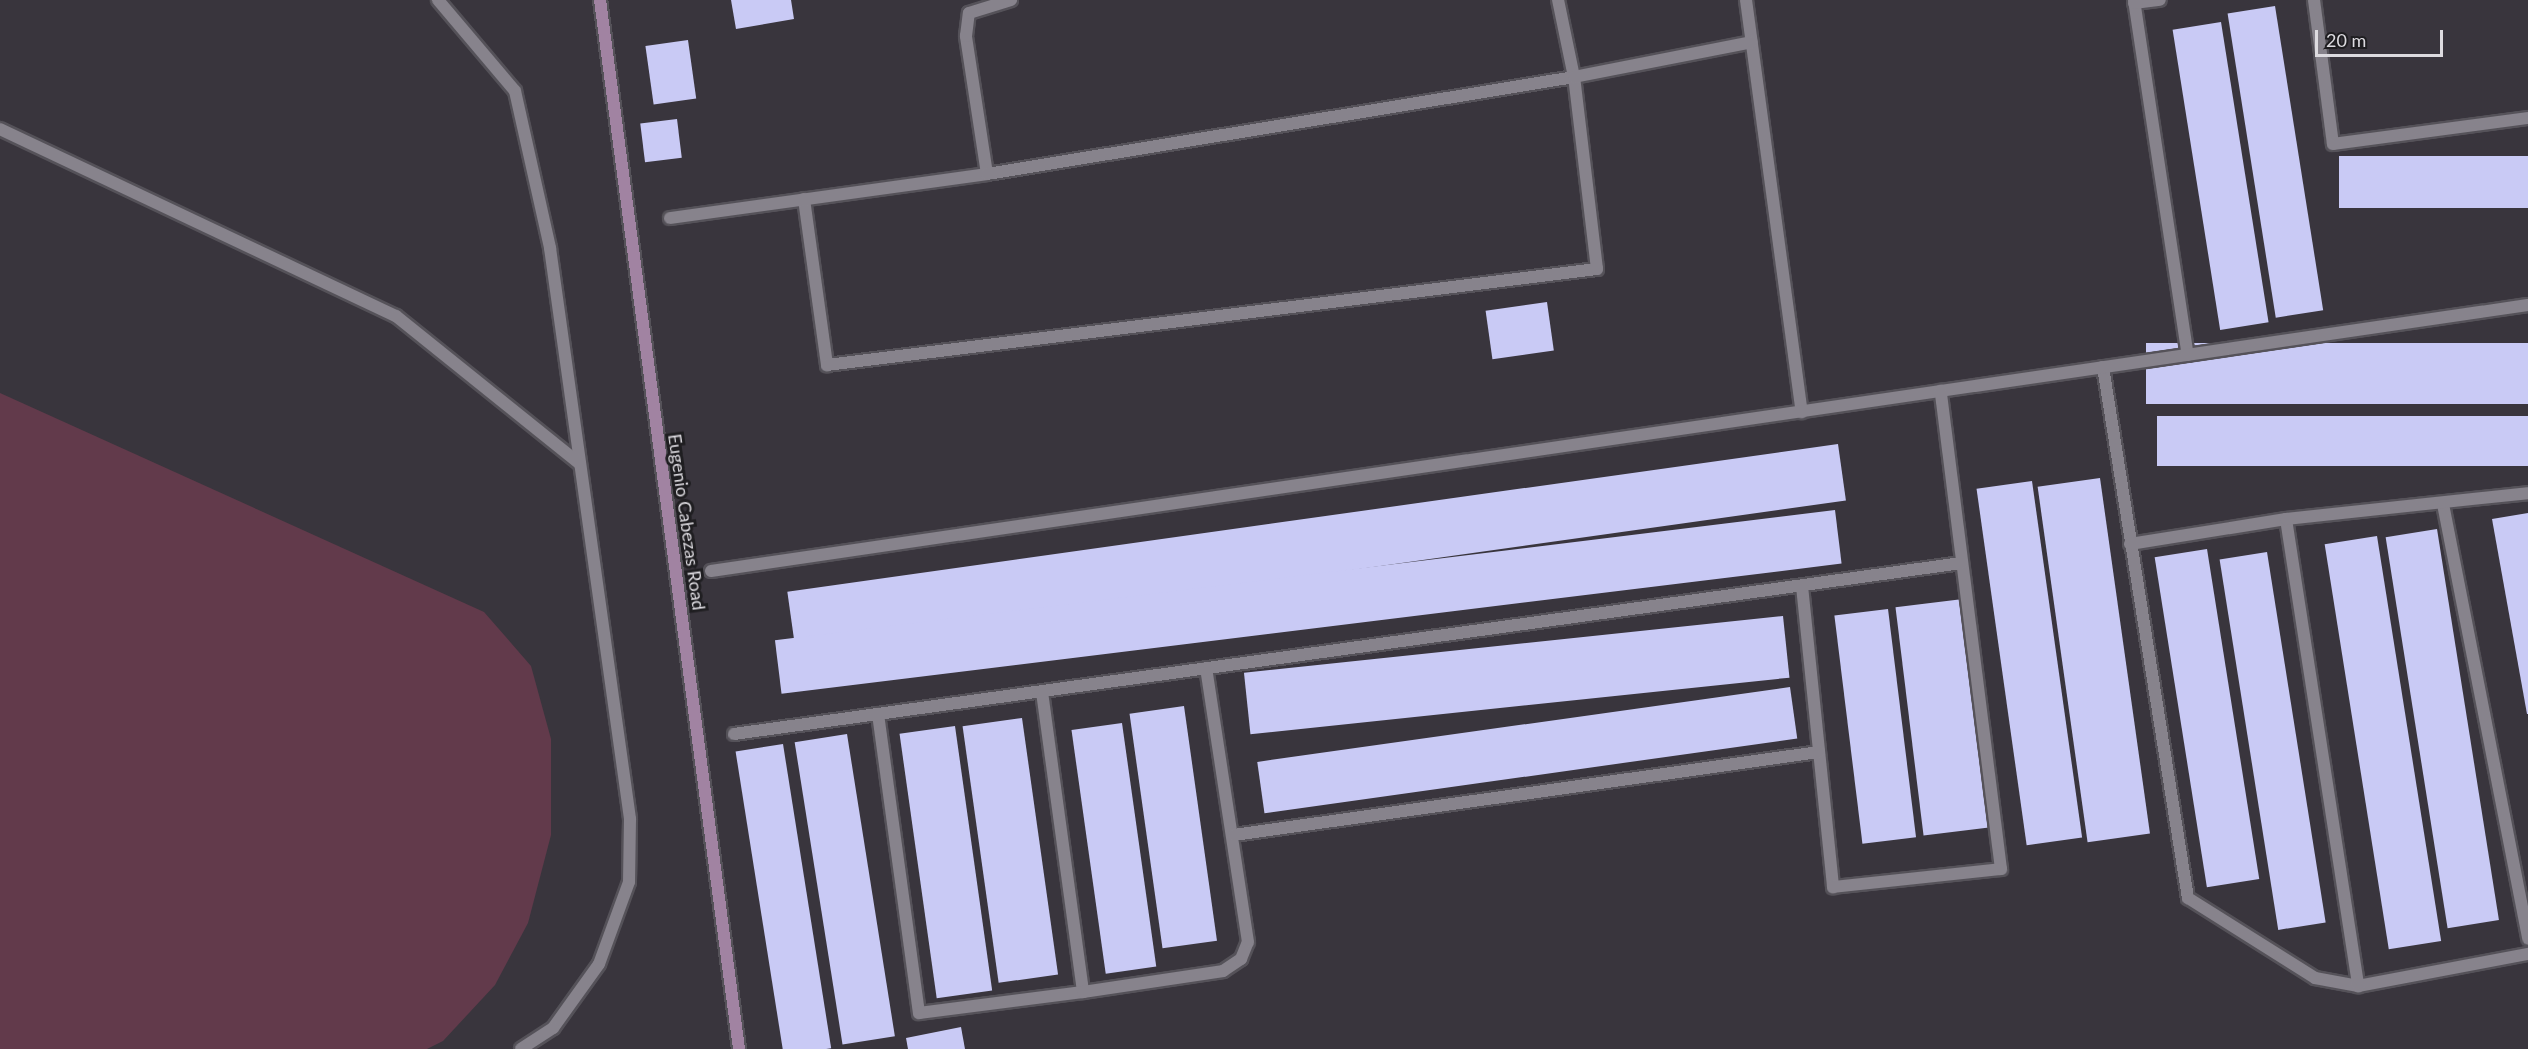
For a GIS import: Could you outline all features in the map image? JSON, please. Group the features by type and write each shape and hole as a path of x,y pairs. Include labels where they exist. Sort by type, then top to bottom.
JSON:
{"street":[{"path":"438,0 515,91 550,248 630,819 629,882 599,964 553,1028 521,1049"},
{"name":"Eugenio Cabezas Road","path":"600,0 739,1049"},
{"path":"987,174 966,36 969,13 1011,0"},
{"path":"804,199 827,365 1597,269 1574,77 1558,0"},
{"path":"1746,0 1802,412"},
{"path":"2160,0 2134,2 2188,355"},
{"path":"2314,0 2334,144 2528,118"},
{"path":"670,218 987,174 1574,77 1752,42"},
{"path":"0,129 396,316 579,462"},
{"path":"711,571 2528,305"},
{"path":"2103,367 2188,898 2314,978 2358,986 2528,954"},
{"path":"1802,586 1833,887 2001,869 1941,391"},
{"path":"2130,544 2286,519 2443,504 2528,493"},
{"path":"2443,504 2528,939"},
{"path":"2286,519 2358,986"},
{"path":"734,734 1962,563"},
{"path":"878,714 919,1013 1083,992 1223,971 1241,959 1248,942 1234,835 1206,668"},
{"path":"1042,692 1083,992"},
{"path":"1234,835 1819,752"}],"shaded area":[{"path":"0,393 484,612 531,666 551,739 551,835 528,923 495,985 443,1041 427,1049 0,1049"}],"building":[{"path":"731,0 791,0 794,19 736,29"},
{"path":"2275,6 2323,310 2276,318 2228,14"},
{"path":"2221,22 2269,322 2220,330 2173,30"},
{"path":"688,40 696,98 654,104 645,46"},
{"path":"677,119 682,158 645,162 640,124"},
{"path":"2339,156 2528,156 2528,208 2339,208"},
{"path":"1547,302 1554,351 1492,359 1486,311"},
{"path":"2146,343 2528,343 2528,404 2146,404"},
{"path":"2157,416 2528,416 2528,466 2157,466"},
{"path":"1838,444 1846,500 795,648 787,592"},
{"path":"2100,478 2150,834 2088,842 2038,487"},
{"path":"2032,481 2082,837 2027,845 1977,489"},
{"path":"1835,510 1842,564 782,694 775,640"},
{"path":"2528,513 2528,714 2527,714 2492,519"},
{"path":"2437,529 2499,920 2448,928 2386,537"},
{"path":"2377,536 2441,941 2389,949 2325,544"},
{"path":"2207,549 2259,879 2207,887 2155,557"},
{"path":"2267,552 2326,922 2278,930 2220,560"},
{"path":"1963,599 1991,827 1924,836 1896,607"},
{"path":"1888,609 1916,837 1862,844 1834,616"},
{"path":"1783,616 1789,678 1250,734 1244,673"},
{"path":"1790,687 1797,738 1264,813 1257,762"},
{"path":"1184,706 1217,941 1163,948 1130,714"},
{"path":"1022,718 1058,974 999,983 963,726"},
{"path":"1122,723 1156,967 1106,974 1071,730"},
{"path":"955,726 992,990 937,998 900,734"},
{"path":"847,734 895,1036 843,1045 795,742"},
{"path":"783,744 831,1048 783,1049 736,752"},
{"path":"961,1027 965,1049 908,1049 906,1038"}]}
